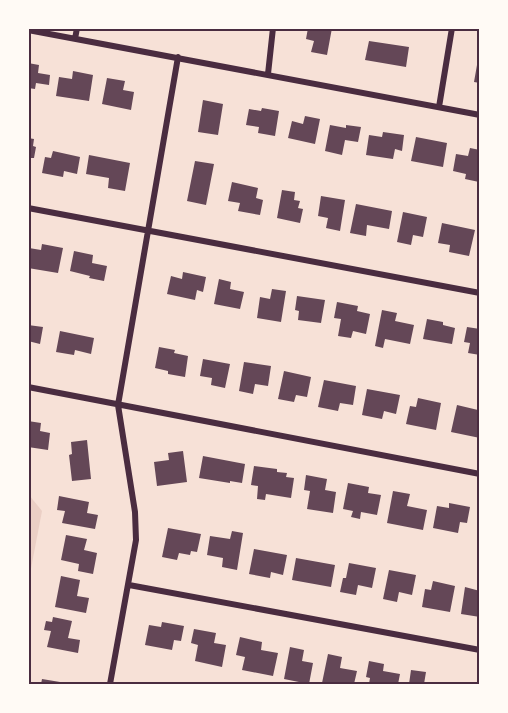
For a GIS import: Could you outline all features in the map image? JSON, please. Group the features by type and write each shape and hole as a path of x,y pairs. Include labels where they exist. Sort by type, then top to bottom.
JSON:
{"street":[{"path":"75,39 77,28"},
{"path":"268,74 273,28"},
{"path":"439,107 452,28"},
{"path":"28,30 480,114"},
{"path":"110,684 136,540 135,512 118,405 178,57"},
{"path":"28,208 480,293"},
{"path":"28,387 480,474"},
{"path":"129,585 480,650"}],"shaded area":[{"path":"29,495 42,511 29,579"}],"building":[{"path":"308,28 332,28 327,55 311,52 314,41 306,39"},
{"path":"369,41 409,47 406,67 365,60"},
{"path":"28,63 39,65 38,73 50,75 49,85 36,83 35,89 28,88"},
{"path":"477,65 480,65 480,83 474,82"},
{"path":"73,71 93,75 89,101 56,96 59,77 72,79"},
{"path":"107,78 125,81 123,90 134,92 131,110 102,104"},
{"path":"203,100 223,104 218,135 198,132"},
{"path":"262,108 279,111 275,136 258,133 259,127 246,125 249,109 261,111"},
{"path":"305,116 320,119 315,144 288,138 292,121 303,124"},
{"path":"330,125 346,128 346,125 361,127 358,142 345,140 342,155 325,151"},
{"path":"383,132 404,135 402,151 395,149 393,159 366,155 369,135 382,137"},
{"path":"416,137 447,143 443,167 411,161"},
{"path":"28,138 34,139 33,146 36,147 30,164"},
{"path":"470,148 480,150 479,182 465,179 466,174 453,171 456,154 468,156"},
{"path":"53,151 80,157 77,174 64,171 63,177 42,173 45,157 51,158"},
{"path":"89,155 130,163 125,191 108,188 109,178 86,174"},
{"path":"195,161 214,164 206,205 187,201"},
{"path":"232,182 258,188 256,198 263,200 260,215 238,211 240,203 228,201"},
{"path":"282,190 295,192 294,200 300,201 298,208 303,209 300,223 277,218"},
{"path":"321,196 345,200 340,231 326,228 328,218 318,216"},
{"path":"356,204 392,211 389,229 367,225 366,236 350,233"},
{"path":"403,212 427,217 423,237 413,235 411,245 397,242"},
{"path":"442,223 475,230 469,256 449,252 450,245 438,243"},
{"path":"42,244 63,248 58,273 28,268 29,248 41,250"},
{"path":"74,251 93,255 92,263 107,266 104,281 70,271"},
{"path":"183,272 206,277 203,292 197,290 195,300 167,294 171,276 182,279"},
{"path":"219,279 231,282 230,289 244,292 240,309 214,304"},
{"path":"272,289 286,291 281,322 257,318 260,297 270,299"},
{"path":"297,296 325,300 321,323 298,320 299,311 295,310"},
{"path":"337,302 358,306 357,311 370,314 366,334 353,331 351,338 338,336 341,319 334,318"},
{"path":"382,310 397,313 395,321 414,325 410,344 385,339 383,348 375,346"},
{"path":"427,319 443,322 443,325 455,328 452,344 423,339"},
{"path":"28,325 43,327 40,344 28,341"},
{"path":"467,327 480,329 480,355 468,353 470,343 464,342"},
{"path":"60,331 94,338 91,354 75,350 74,355 56,352"},
{"path":"159,347 175,350 174,353 188,356 185,377 168,374 168,371 155,368"},
{"path":"203,359 230,364 225,388 211,385 212,378 200,376"},
{"path":"244,362 271,366 268,386 255,384 253,394 239,391"},
{"path":"284,371 311,377 307,397 296,395 294,402 278,399"},
{"path":"324,380 356,386 353,405 340,403 338,411 318,407"},
{"path":"367,389 400,395 396,414 384,411 382,419 362,415"},
{"path":"418,398 441,403 436,430 406,424 410,406 416,407"},
{"path":"457,405 478,410 480,438 451,432"},
{"path":"28,421 41,423 40,431 50,433 48,450 28,447"},
{"path":"87,440 91,479 72,481 69,455 72,454 71,442"},
{"path":"183,451 187,482 157,486 154,462 169,460 168,453"},
{"path":"203,456 245,464 242,483 199,478"},
{"path":"254,466 277,469 277,472 287,473 286,477 294,478 291,498 266,494 265,500 257,499 258,486 251,485"},
{"path":"306,475 327,479 325,490 336,492 333,513 307,509 310,491 304,490"},
{"path":"348,483 369,487 368,493 381,495 377,515 361,512 360,519 351,517 353,511 343,509"},
{"path":"393,491 410,494 407,506 427,510 423,530 387,523"},
{"path":"59,496 89,502 87,513 98,515 95,529 62,523 65,511 57,510"},
{"path":"449,503 470,507 467,523 460,522 458,533 433,528 437,506 449,508"},
{"path":"168,528 201,534 197,552 191,551 190,555 179,553 177,560 162,557"},
{"path":"232,531 243,533 237,570 222,567 223,558 207,555 210,536 230,539"},
{"path":"66,535 87,539 84,550 97,553 93,574 78,571 79,564 61,560"},
{"path":"254,549 287,555 283,575 271,572 270,578 249,574"},
{"path":"296,558 335,565 331,587 292,580"},
{"path":"349,563 376,568 372,588 358,585 356,595 340,592"},
{"path":"389,570 416,575 412,595 399,592 397,602 383,599"},
{"path":"61,576 80,580 77,596 89,598 86,613 55,607"},
{"path":"433,581 455,586 450,612 422,607 425,589 431,590"},
{"path":"465,587 480,591 480,617 461,614"},
{"path":"53,617 72,621 68,638 80,640 78,653 47,647 51,631 44,630 46,621 52,622"},
{"path":"162,622 184,626 181,641 174,640 172,650 145,645 149,625 161,627"},
{"path":"194,629 216,633 214,643 226,645 222,667 195,661 198,645 191,643"},
{"path":"240,637 262,642 261,650 278,653 273,676 242,670 245,657 236,655"},
{"path":"290,647 304,650 302,661 313,663 309,684 284,679"},
{"path":"328,654 342,657 340,668 357,671 354,684 322,683"},
{"path":"369,661 384,664 383,671 400,674 398,684 369,684 370,678 366,677"},
{"path":"411,670 426,672 424,684 409,684"},
{"path":"42,679 66,683 66,684 41,684"}]}
